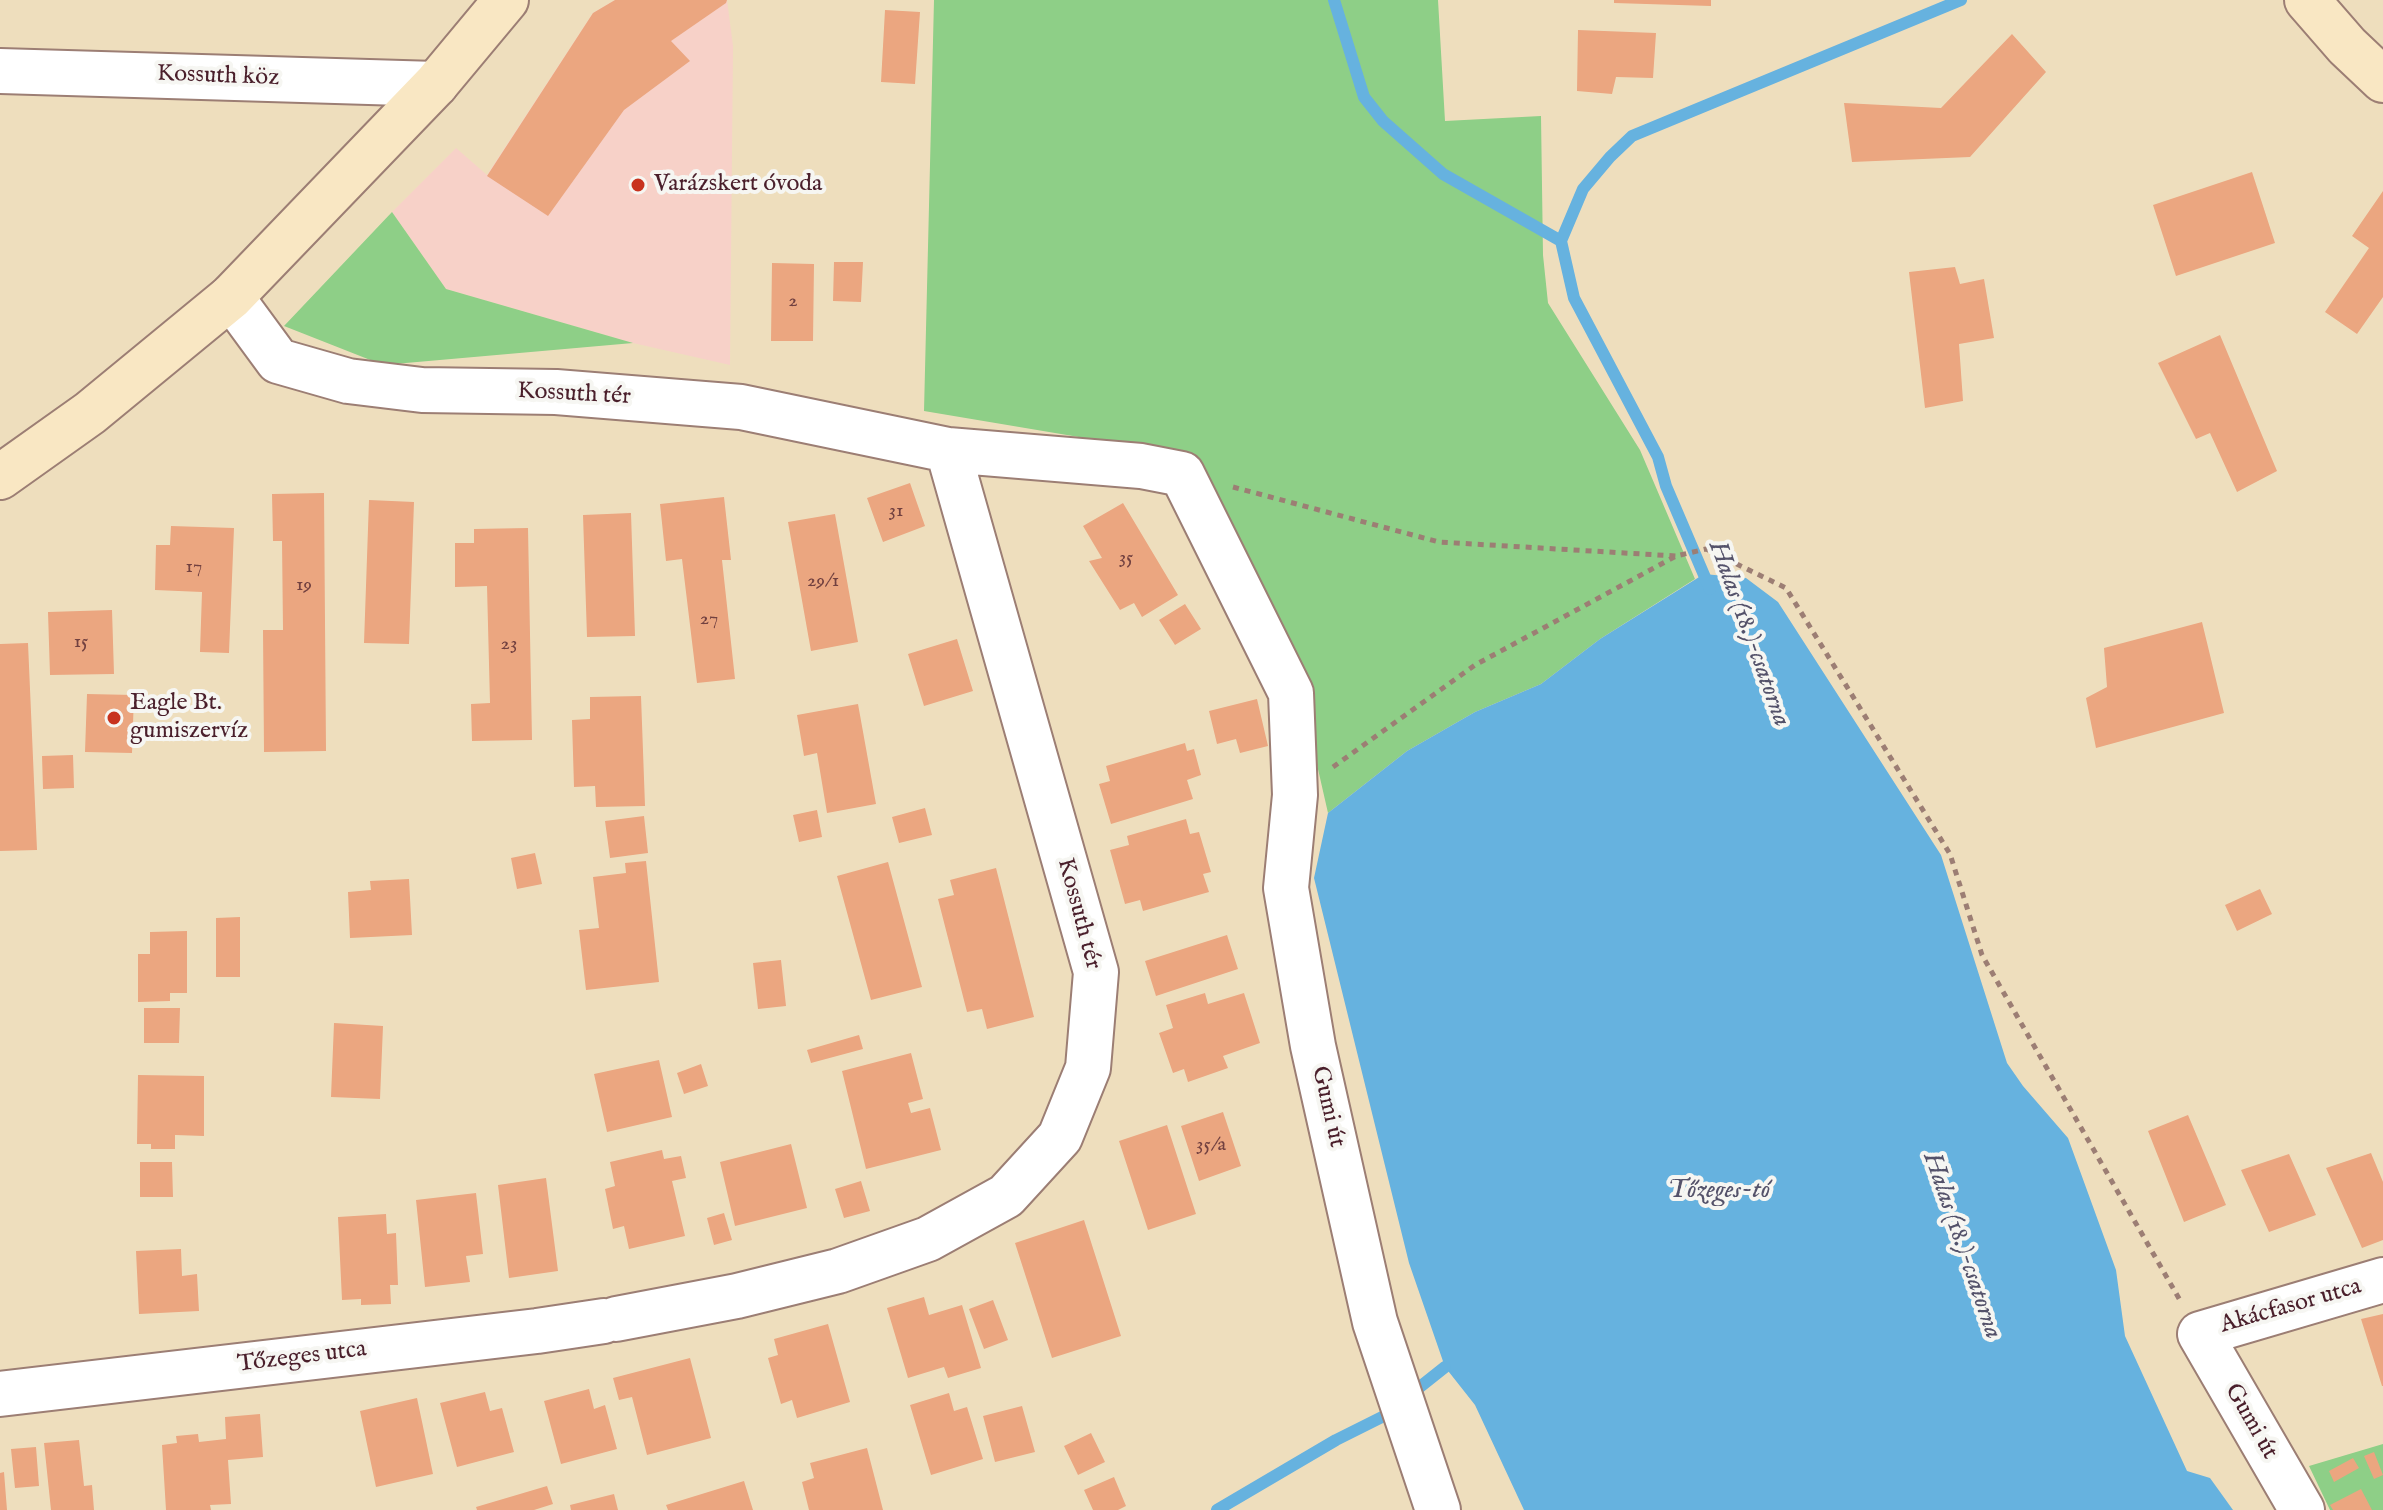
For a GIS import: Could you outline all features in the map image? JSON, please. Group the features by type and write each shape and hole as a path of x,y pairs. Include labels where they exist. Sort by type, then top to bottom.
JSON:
{"main road":[{"path":"0,477 90,413 231,297 436,84 506,0"},
{"path":"2307,0 2347,46 2383,80"}],"street":[{"name":"Kossuth köz","path":"0,71 436,84"},
{"name":"Kossuth tér","path":"231,297 278,361 348,381 422,390 556,392 741,407 948,450 1141,466 1182,474"},
{"name":"Kossuth tér","path":"610,1320 737,1296 838,1271 928,1239 1006,1196 1060,1137 1088,1068 1096,972 948,450"},
{"name":"Gumi út","path":"1182,474 1291,693 1295,795 1286,888 1313,1046 1375,1322 1438,1510"},
{"name":"Akácfasor utca","path":"2200,1334 2383,1280"},
{"name":"Tőzeges utca","path":"0,1394 610,1320"},
{"name":"Gumi út","path":"2200,1334 2302,1510"}],"path":[{"path":"1182,474 1439,542 1676,556"},
{"path":"1295,795 1475,665 1676,556 1706,549 1786,588 1950,854 1982,955 2200,1334"}],"shaded area":[{"path":"615,0 727,0 733,46 730,365 633,343 446,289 392,212 456,148 487,175 593,13"}],"green space":[{"path":"934,0 1438,0 1445,121 1541,116 1543,255 1548,303 1640,450 1695,579 1600,639 1541,684 1475,712 1407,751 1328,813 1300,690 1186,455 924,411"},
{"path":"392,212 446,289 633,343 383,365 284,326"},
{"path":"2383,1444 2383,1510 2330,1510 2309,1466"}],"water":[{"name":"Tőzeges-tó","path":"1704,574 1746,578 1778,602 1941,855 2007,1063 2068,1138 2116,1270 2125,1336 2187,1471 2210,1478 2233,1510 1524,1510 1475,1405 1445,1367 1409,1263 1314,878 1328,813 1407,751 1475,712 1541,684 1600,639"}],"building":[{"path":"615,0 727,0 671,41 690,61 624,110 548,216 487,176 593,13"},
{"path":"1614,0 1711,0 1711,6 1614,3"},
{"path":"885,10 920,12 915,84 881,82"},
{"path":"1578,30 1656,33 1653,78 1616,77 1612,94 1577,91"},
{"path":"2012,34 2046,72 1970,157 1852,162 1844,103 1941,108"},
{"path":"2252,172 2275,243 2176,276 2153,205"},
{"path":"2383,191 2383,297 2357,334 2325,312 2369,248 2352,236"},
{"path":"834,262 863,262 861,302 833,301"},
{"path":"772,263 814,264 813,341 771,341"},
{"path":"1955,267 1960,284 1984,279 1994,338 1959,344 1963,401 1925,408 1909,272"},
{"path":"2220,335 2277,471 2237,492 2210,433 2196,439 2158,363"},
{"path":"910,483 925,526 883,542 867,498"},
{"path":"324,493 326,751 264,752 263,630 283,630 282,541 273,541 272,494"},
{"path":"724,497 731,560 722,560 735,679 697,683 682,559 666,561 660,504"},
{"path":"369,500 414,502 409,644 364,643"},
{"path":"1123,503 1178,595 1142,617 1134,603 1120,610 1089,561 1102,558 1083,526"},
{"path":"631,513 635,636 587,637 583,515"},
{"path":"835,514 858,642 811,651 788,522"},
{"path":"171,526 234,528 229,653 200,652 202,592 155,590 156,545 170,545"},
{"path":"528,528 532,740 472,741 471,704 490,703 487,586 455,587 455,543 474,543 474,529"},
{"path":"1185,604 1201,629 1175,645 1159,620"},
{"path":"112,610 114,674 50,675 48,612"},
{"path":"2202,622 2224,713 2096,748 2086,698 2107,687 2104,648"},
{"path":"957,639 973,691 924,706 908,654"},
{"path":"28,643 37,850 0,851 0,644"},
{"path":"87,694 134,695 132,753 85,752"},
{"path":"641,696 645,806 596,807 595,786 574,787 572,720 590,719 590,697"},
{"path":"1257,699 1268,746 1240,753 1236,739 1217,744 1209,711"},
{"path":"858,704 876,804 827,813 817,753 804,756 797,715"},
{"path":"1185,743 1187,751 1194,749 1201,775 1187,780 1193,799 1111,824 1099,784 1110,781 1106,766"},
{"path":"73,755 74,788 43,789 42,756"},
{"path":"925,808 932,835 899,843 892,817"},
{"path":"817,810 822,837 799,842 793,815"},
{"path":"644,816 648,853 610,858 605,821"},
{"path":"1186,819 1190,834 1199,832 1211,872 1203,874 1209,892 1143,911 1140,900 1125,904 1110,850 1129,845 1127,836"},
{"path":"535,853 542,884 517,889 511,858"},
{"path":"646,861 659,982 586,990 579,930 599,928 593,877 626,873 625,863"},
{"path":"888,862 922,987 871,1000 837,876"},
{"path":"996,868 1034,1017 987,1029 982,1009 967,1012 938,899 954,895 950,880"},
{"path":"409,879 412,935 350,938 348,892 371,890 370,881"},
{"path":"2260,889 2272,914 2237,931 2225,905"},
{"path":"240,917 240,977 216,977 216,918"},
{"path":"187,931 187,993 170,993 170,1001 138,1002 138,954 150,954 150,932"},
{"path":"1227,935 1238,969 1156,996 1145,961"},
{"path":"781,960 786,1006 758,1009 753,963"},
{"path":"1205,993 1208,1004 1244,993 1260,1043 1223,1056 1228,1068 1188,1082 1184,1069 1173,1073 1159,1033 1173,1028 1166,1005"},
{"path":"144,1008 180,1008 179,1043 144,1043"},
{"path":"334,1023 383,1026 380,1099 331,1097"},
{"path":"859,1035 863,1049 811,1063 807,1050"},
{"path":"911,1053 923,1099 908,1103 911,1113 930,1108 941,1150 866,1169 842,1071"},
{"path":"659,1060 672,1117 607,1132 594,1074"},
{"path":"701,1064 708,1086 684,1094 677,1073"},
{"path":"138,1075 204,1076 204,1136 175,1135 175,1149 151,1149 151,1144 137,1144"},
{"path":"1223,1112 1241,1166 1199,1181 1181,1126"},
{"path":"2188,1115 2226,1205 2184,1222 2148,1131"},
{"path":"1167,1125 1196,1214 1148,1230 1119,1141"},
{"path":"791,1144 807,1208 735,1226 720,1162"},
{"path":"662,1150 664,1159 681,1156 686,1178 672,1181 685,1236 629,1249 624,1226 613,1229 605,1189 615,1186 610,1162"},
{"path":"2371,1153 2383,1182 2383,1240 2362,1248 2326,1168"},
{"path":"2289,1154 2316,1215 2269,1232 2241,1170"},
{"path":"140,1162 172,1162 173,1197 140,1197"},
{"path":"546,1178 558,1271 509,1278 498,1185"},
{"path":"861,1181 870,1211 844,1218 835,1189"},
{"path":"476,1193 483,1254 466,1256 470,1282 425,1287 416,1200"},
{"path":"724,1213 732,1240 714,1245 707,1218"},
{"path":"386,1214 387,1234 396,1233 398,1285 390,1285 391,1304 361,1305 361,1299 342,1300 338,1217"},
{"path":"1084,1220 1121,1336 1052,1358 1015,1243"},
{"path":"181,1249 182,1276 197,1274 199,1311 139,1314 136,1251"},
{"path":"924,1297 929,1315 962,1305 981,1368 948,1378 944,1367 908,1378 887,1308"},
{"path":"993,1300 1008,1340 984,1349 969,1309"},
{"path":"2383,1314 2383,1386 2382,1386 2361,1319"},
{"path":"828,1324 850,1402 797,1418 792,1400 781,1404 768,1358 778,1355 774,1339"},
{"path":"690,1358 711,1438 647,1455 632,1397 619,1400 613,1378"},
{"path":"589,1389 594,1409 605,1405 617,1449 561,1464 544,1401"},
{"path":"485,1392 490,1411 502,1408 514,1452 457,1467 440,1403"},
{"path":"949,1393 954,1411 967,1407 983,1459 931,1475 910,1405"},
{"path":"417,1398 433,1474 376,1487 360,1411"},
{"path":"1022,1406 1035,1452 995,1462 983,1416"},
{"path":"260,1414 263,1457 228,1460 231,1504 210,1505 211,1510 166,1510 162,1445 177,1443 176,1436 198,1434 199,1442 226,1439 225,1417"},
{"path":"1091,1433 1105,1462 1078,1475 1064,1446"},
{"path":"79,1440 84,1486 92,1485 94,1510 51,1510 44,1443"},
{"path":"36,1447 39,1486 15,1488 11,1449"},
{"path":"867,1448 883,1510 809,1510 802,1482 814,1478 810,1463"},
{"path":"2374,1452 2383,1475 2374,1479 2364,1456"},
{"path":"2353,1458 2359,1468 2334,1482 2329,1471"},
{"path":"4,1472 7,1510 0,1510 0,1473"},
{"path":"1114,1477 1126,1506 1118,1510 1093,1510 1084,1490"},
{"path":"744,1481 753,1510 668,1510 666,1505"},
{"path":"547,1486 553,1504 534,1510 477,1510 476,1507"},
{"path":"2361,1489 2372,1510 2333,1510 2330,1505"},
{"path":"614,1494 618,1510 571,1510 570,1505"}],"waterway":[{"path":"1334,0 1364,97 1383,121 1443,174 1561,241"},
{"name":"Halas (18.)-csatorna","path":"1710,589 1666,486 1658,457 1574,298 1561,241 1583,189 1632,136 1961,0"},
{"path":"1411,1394 1445,1367"},
{"path":"1217,1510 1336,1440 1390,1413"}],"place":[{"name":"Varázskert óvoda","path":"638,185"},
{"name":"Eagle Bt. gumiszervíz","path":"114,718"}]}
